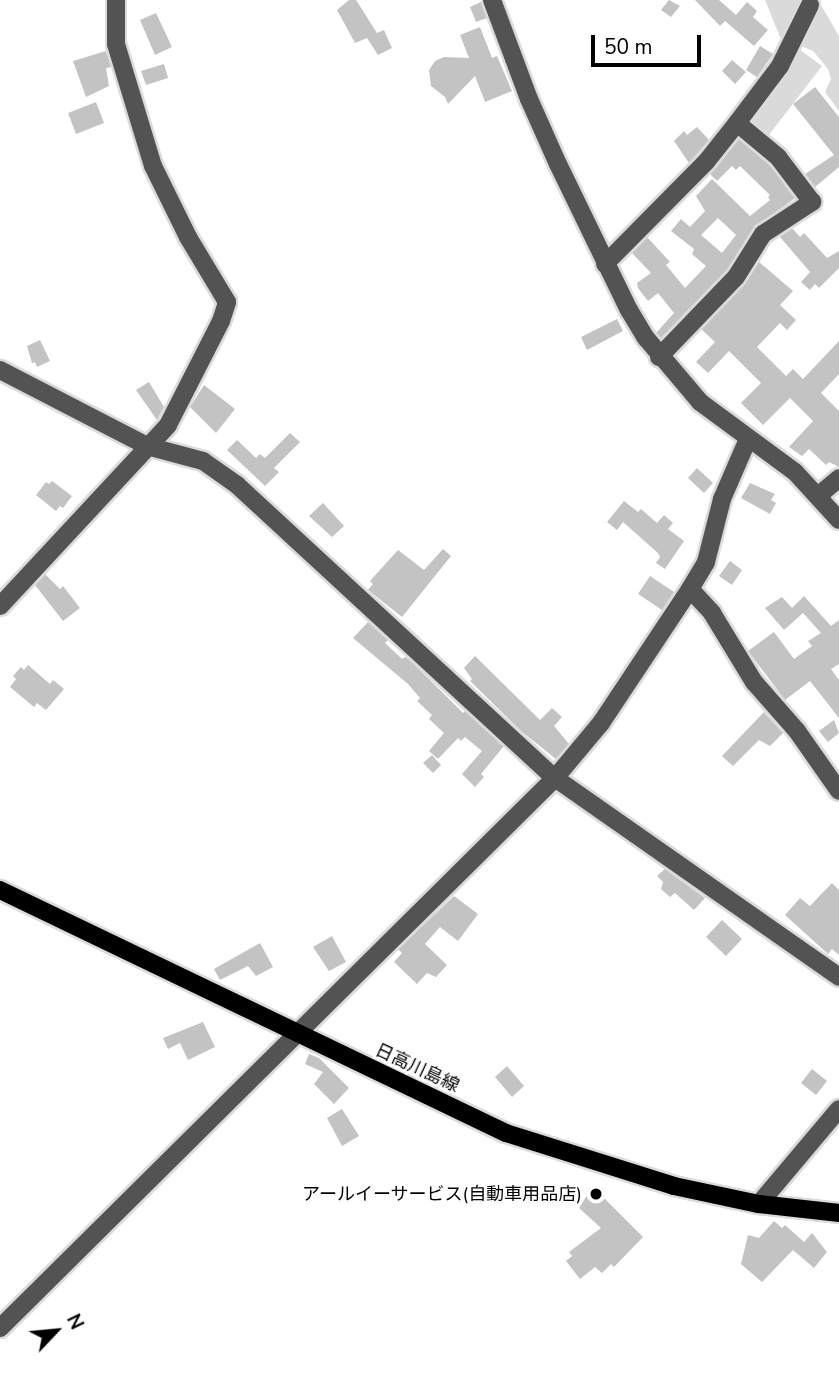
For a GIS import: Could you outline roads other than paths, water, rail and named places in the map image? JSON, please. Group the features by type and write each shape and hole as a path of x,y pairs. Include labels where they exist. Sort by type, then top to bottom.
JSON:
{"main road":[{"name":"日高川島線","path":"0,890 506,1133 674,1186 759,1203 839,1213"}],"street":[{"path":"0,606 168,425 221,321 227,302 188,237 153,166 116,44 116,0"},
{"path":"492,0 529,99 606,264 629,310 659,357 700,402 795,472 819,495 839,520"},
{"path":"606,264 706,162 737,123 780,66 810,5"},
{"path":"659,357 736,277 763,234 812,202 778,157 737,123"},
{"path":"0,370 147,446 203,461 237,485 555,778 839,977"},
{"path":"0,1328 555,778 601,723 706,562 722,499 748,439"},
{"path":"819,495 839,478"},
{"path":"690,589 712,613 754,682 797,731 839,791"},
{"path":"759,1203 839,1109"}],"place":[{"name":"アールイーサービス(自動車用品店)","path":"596,1194"}]}
